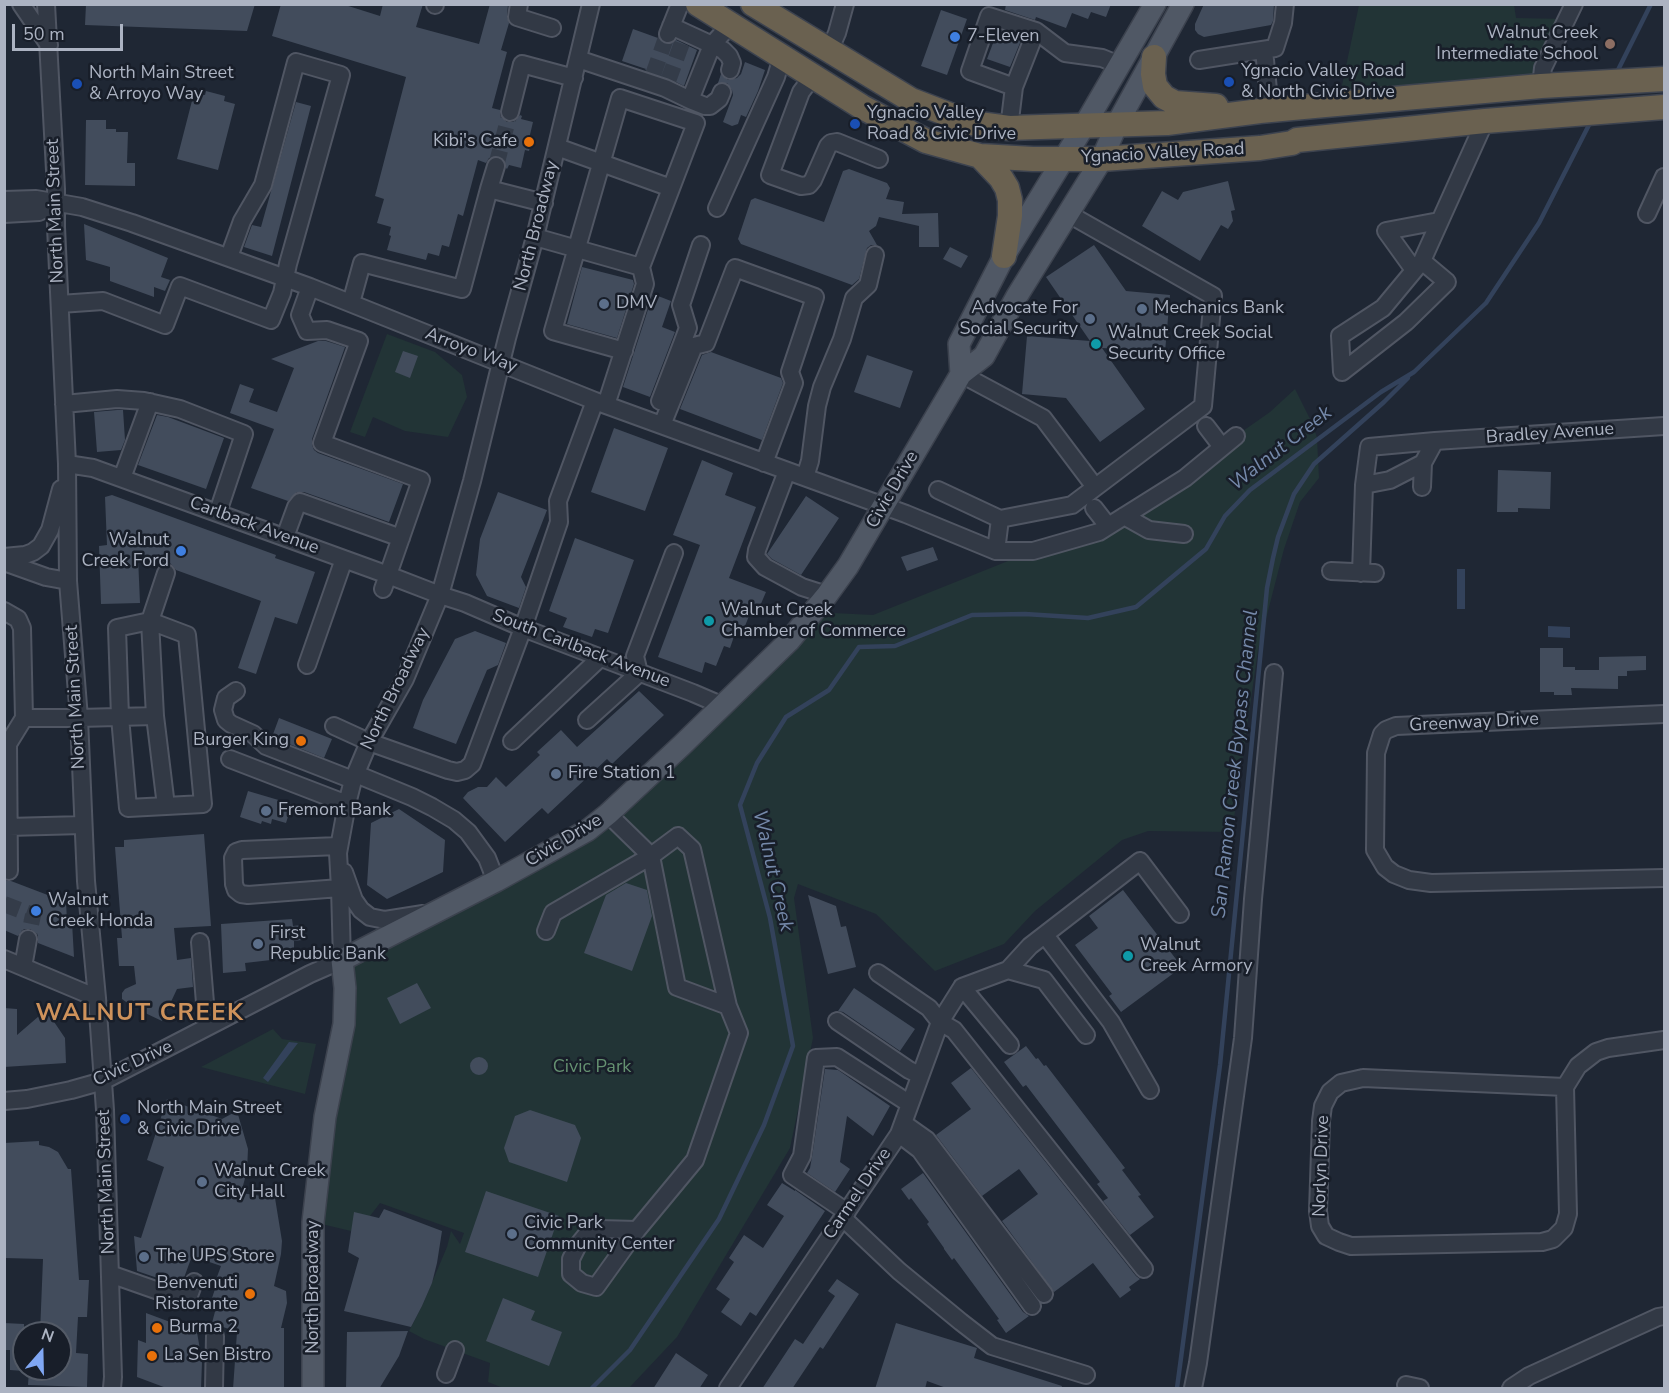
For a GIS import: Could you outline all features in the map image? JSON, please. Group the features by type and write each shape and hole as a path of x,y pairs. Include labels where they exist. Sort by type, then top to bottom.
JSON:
{"highway":[{"name":"Ygnacio Valley Road","path":"698,4 862,107 926,141 980,156 1102,159 1260,148 1292,143 1297,140 1485,121 1665,107"},
{"name":"Ygnacio Valley Road","path":"753,4 911,100 971,123 1009,128 1167,123 1265,110 1541,86 1665,79"},
{"path":"1154,57 1155,86 1159,93 1174,103 1265,110"},
{"path":"980,156 1008,188 1010,216 1004,256"}],"main road":[{"path":"961,374 959,344 1004,256 1084,126 1155,4"},
{"name":"Civic Drive","path":"342,960 496,881 588,830 681,746 789,640 848,566 961,374 984,356 1017,296 1102,159 1118,124 1183,4"},
{"name":"North Broadway","path":"314,1389 313,1221 325,1117 344,1024 345,988 342,960"}],"street":[{"path":"21,4 49,45"},
{"name":"North Main Street","path":"46,4 67,464 68,581 79,718 87,901 103,1081 112,1386"},
{"path":"519,4 517,17 552,28"},
{"name":"North Broadway","path":"342,960 338,850 347,804 369,742 405,679 440,595 544,203 591,4"},
{"path":"680,4 677,33 723,50 732,63 730,70"},
{"path":"829,51 845,4"},
{"path":"1265,110 1270,49 1283,23 1286,4"},
{"path":"1541,86 1543,68 1574,4"},
{"path":"1014,87 970,70 989,15 1036,31 1065,53 1102,58 1119,65"},
{"path":"690,100 712,45 730,25"},
{"path":"1009,128 1014,87 1036,31"},
{"path":"1199,60 1270,49"},
{"path":"717,208 776,77 782,57"},
{"path":"578,60 659,82 705,106 717,102 722,92"},
{"path":"60,304 102,301 165,325 180,286 271,320 282,293 340,75 296,62 263,184 242,221 229,257"},
{"path":"510,112 522,64 573,78"},
{"path":"813,76 801,92 770,175 801,186 809,185 828,146 837,142 879,159"},
{"path":"334,726 369,742 448,770 457,772 465,770 472,764 523,628 559,522 558,501 624,351 645,284 641,267 696,123 620,98 553,331 624,351"},
{"path":"1439,220 1386,231 1418,265 1447,282 1406,322 1342,372 1340,336 1383,308 1418,265 1439,220 1485,121"},
{"path":"557,147 671,188"},
{"path":"351,303 362,262 462,289 496,165"},
{"path":"1647,214 1665,177"},
{"path":"489,189 544,203"},
{"name":"Arroyo Way","path":"4,200 36,199 82,207 229,257 351,303 600,403 884,506 996,551"},
{"path":"4,214 39,212 56,203"},
{"path":"938,490 1000,519 1072,505 1203,406 1213,296 1067,213"},
{"path":"535,237 641,267"},
{"path":"657,423 688,328 681,305 701,245"},
{"path":"805,477 810,461 822,387 842,339 854,298 867,285 875,255"},
{"path":"657,423 694,346 706,343 735,268 815,297 790,372 794,383 764,463"},
{"path":"310,287 300,315 308,332 327,330 359,342 322,443 421,480 386,582"},
{"path":"961,374 1043,418 1095,487"},
{"path":"64,404 117,399 150,402 180,409 244,434 218,512"},
{"path":"122,478 150,402"},
{"path":"1206,426 1222,447"},
{"name":"Bradley Avenue","path":"1364,485 1369,447 1665,426"},
{"path":"1000,519 996,551 1033,551 1099,532 1185,478 1236,436"},
{"path":"1422,487 1423,463 1435,441"},
{"path":"1331,571 1368,573 1364,485 1390,480 1423,463"},
{"path":"4,557 33,552 46,539 54,519 67,464"},
{"name":"Carlback Avenue","path":"67,464 88,466 218,512 344,559 386,582 440,595"},
{"path":"787,471 756,557 765,567 802,587 827,595"},
{"path":"285,537 300,502 401,538"},
{"path":"1094,508 1108,526"},
{"path":"1124,516 1149,530 1184,534"},
{"path":"587,720 639,673 635,656 674,553"},
{"path":"307,666 344,559"},
{"path":"4,562 46,577 68,581"},
{"path":"166,573 150,621 155,716 166,806"},
{"name":"South Carlback Avenue","path":"440,595 721,705"},
{"path":"4,611 18,619 22,628 24,718 8,744 9,871"},
{"path":"150,621 187,635 203,804 128,808 120,717 117,628 150,621"},
{"path":"513,741 600,658"},
{"path":"1193,1389 1243,1038 1274,673"},
{"path":"236,691 226,698 223,710 226,720 231,724 253,734 266,746 412,797 454,820 468,832 487,858 496,881"},
{"name":"Greenway Drive","path":"1665,714 1396,726 1386,730 1382,734 1376,753 1375,850 1385,867 1394,874 1409,880 1431,883 1665,878"},
{"path":"24,718 155,716"},
{"path":"230,759 347,804"},
{"path":"608,814 651,856 677,987 728,1006"},
{"path":"8,827 82,825"},
{"path":"546,931 553,913 651,856 678,836 692,849 728,1006 739,1034 695,1160 637,1230"},
{"path":"340,888 241,894 236,890 234,884 233,858 236,852 242,850 338,850 354,900 370,917 385,920 436,912"},
{"path":"1010,1045 962,987 1008,970 1030,946 1140,861 1180,915"},
{"path":"1044,935 1111,1022 1150,1090"},
{"path":"23,967 28,939"},
{"path":"200,942 207,1027"},
{"path":"4,959 97,998"},
{"name":"Civic Drive","path":"4,1101 27,1099 103,1081 310,974 342,960"},
{"path":"1008,970 1044,980 1086,1035"},
{"path":"878,973 928,1008 940,1022 954,1030 1144,1269"},
{"name":"Carmel Drive","path":"728,1389 901,1129 940,1022 962,987"},
{"path":"837,1021 909,1070 920,1075"},
{"path":"1565,1087 1578,1066 1596,1053 1608,1048 1665,1040"},
{"path":"910,1104 837,1057 816,1058 802,1156 792,1175 845,1215 899,1271 992,1346 1086,1375"},
{"name":"Norlyn Drive","path":"1363,1078 1565,1087 1568,1214 1564,1228 1553,1239 1542,1242 1351,1246 1326,1236 1320,1226 1318,1212 1323,1106 1330,1092 1341,1083 1363,1078"},
{"path":"901,1129 927,1140 1038,1300"},
{"path":"110,1274 187,1301 194,1282"},
{"path":"1510,1389 1532,1382 1658,1317 1665,1316"},
{"path":"214,1389 215,1336"},
{"path":"446,1374 455,1350"},
{"path":"112,1386 129,1389"}],"green space":[{"path":"1359,5 1514,5 1516,18 1566,19 1541,86 1338,104"},
{"path":"387,334 435,352 462,375 467,397 448,437 405,431 373,417 365,437 350,432"},
{"name":"Civic Park","path":"1295,389 1317,438 1319,478 1300,502 1284,549 1258,650 1232,832 1148,831 1122,840 1035,911 1004,944 935,971 876,914 798,884 794,898 813,1038 790,1148 677,1337 629,1388 503,1388 488,1382 490,1363 424,1339 409,1331 447,1247 451,1231 460,1244 464,1233 380,1203 370,1216 351,1231 313,1222 342,960 588,830 813,612 873,615 1033,551 1099,532 1270,412"},
{"path":"273,1029 282,1039 316,1044 305,1094 201,1067"}],"water":[{"path":"1457,569 1465,569 1465,609 1457,609"},
{"path":"1548,626 1570,627 1570,638 1548,637"},
{"path":"289,1042 298,1043 268,1082 263,1078"}],"building":[{"path":"86,4 255,4 247,31 85,25"},
{"path":"281,4 342,4 380,16 383,4 423,4 416,27 479,44 490,4 508,4 509,23 501,50 507,52 492,108 500,110 500,115 507,122 513,122 520,115 521,119 533,122 529,151 525,150 521,168 509,165 507,169 504,159 498,156 489,158 486,163 478,160 463,216 458,214 449,247 442,245 439,256 428,253 426,260 387,250 391,227 377,223 384,199 375,196 406,77 272,36"},
{"path":"1006,4 1111,4 1106,17 1091,12 1088,19 1072,13 1066,28 1036,17 1035,20 1005,10"},
{"path":"1204,4 1274,4 1273,21 1271,25 1204,37 1195,30 1195,24"},
{"path":"941,10 967,19 947,75 921,66"},
{"path":"633,29 658,38 665,44 676,40 697,50 684,86 622,61"},
{"path":"998,30 1022,38 1010,67 987,59"},
{"path":"745,62 765,70 746,117 741,115 738,124 732,126 723,122 733,95 732,90 727,83 718,83 721,74 728,80 737,78"},
{"path":"206,91 225,96 224,101 235,104 218,170 177,159 194,93 205,95"},
{"path":"296,102 311,106 272,256 244,247 252,225 261,227"},
{"path":"86,120 106,120 106,129 128,132 127,163 135,163 135,186 85,185"},
{"path":"849,169 887,183 890,188 886,199 904,202 902,214 938,213 939,247 919,247 919,226 879,217 876,226 869,231 877,245 867,248 859,279 852,285 741,244 738,239 751,200 755,198 824,222 843,171"},
{"path":"1228,181 1235,210 1231,211 1233,221 1228,229 1221,225 1200,261 1142,226 1162,191 1178,200 1183,192"},
{"path":"84,224 168,258 161,277 170,280 165,291 154,287 154,297 110,281 110,267 86,260"},
{"name":"Walnut Creek Social Security Office","path":"1094,245 1126,291 1170,295 1165,352 1102,348 1145,409 1100,442 1066,398 1022,394 1027,336 1090,341 1046,277"},
{"path":"950,247 968,256 961,268 943,259"},
{"name":"DMV","path":"582,267 633,280 634,284 617,338 567,324"},
{"path":"653,294 671,301 662,327 675,332 650,397 623,387"},
{"path":"318,341 345,347 312,439 312,445 318,453 403,484 389,522 304,492 297,492 288,501 251,488 274,429 230,413 240,384 254,389 249,402 277,412 294,368 271,359"},
{"path":"403,351 418,356 410,378 395,372"},
{"path":"711,352 781,378 783,383 762,440 680,409 702,355"},
{"path":"867,355 913,371 900,408 854,392"},
{"path":"123,410 125,440 121,450 97,452 94,412"},
{"path":"157,415 224,438 206,489 138,465"},
{"path":"614,428 668,448 645,511 591,492"},
{"path":"702,460 733,473 725,495 756,507 729,578 766,592 757,613 751,611 743,631 737,628 730,648 724,646 716,666 705,662 702,673 658,657 700,545 673,535"},
{"path":"1498,470 1551,472 1550,509 1518,508 1518,512 1497,512"},
{"path":"498,492 547,510 521,577 526,587 519,608 487,596 476,575 480,539"},
{"name":"Walnut Creek Ford","path":"112,495 276,555 275,558 315,572 297,624 275,617 256,674 238,668 261,601 176,570 170,563 160,565 138,557 140,603 101,604 99,546 107,545 105,497"},
{"path":"806,496 839,518 801,575 767,554"},
{"path":"575,538 634,560 608,633 595,629 592,637 563,627 567,618 549,611"},
{"path":"933,547 938,560 907,571 901,557"},
{"path":"475,631 506,643 498,665 487,670 456,744 413,728 423,700 455,639"},
{"path":"1540,648 1563,648 1563,667 1575,667 1575,670 1599,670 1599,657 1646,656 1646,670 1627,671 1627,676 1618,676 1618,689 1571,688 1572,695 1554,695 1554,692 1540,692"},
{"path":"639,691 664,715 612,764 607,759 548,814 542,808 505,842 463,798 468,792 478,787 487,787 496,777 506,787 540,755 537,752 561,730 577,747"},
{"name":"Burger King","path":"279,718 332,739 324,758 272,737"},
{"name":"Fremont Bank","path":"248,791 292,804 286,823 272,819 271,824 262,821 261,824 240,817"},
{"path":"399,809 445,840 443,872 387,899 367,885 371,823"},
{"path":"204,834 211,926 174,928 177,960 191,958 193,987 177,989 162,1021 143,1012 147,1005 129,1004 122,999 125,989 136,984 134,966 119,966 117,938 122,938 115,847 124,847 124,840"},
{"name":"Walnut Creek Honda","path":"4,880 66,902 67,921 72,922 74,957 38,943 38,935 30,929 24,929 18,936 4,930"},
{"path":"626,883 647,890 652,916 632,971 584,953 606,895"},
{"name":"Walnut Creek Armory","path":"1123,890 1182,967 1121,1012 1109,996 1112,994 1075,945 1098,928 1089,916"},
{"path":"808,895 836,906 841,927 846,926 856,967 828,974"},
{"name":"First Republic Bank","path":"292,919 293,926 302,925 302,940 294,941 294,948 270,950 271,960 245,963 246,971 223,973 221,924"},
{"path":"417,983 431,1008 400,1024 387,998"},
{"path":"854,988 915,1029 900,1051 843,1012 838,1011"},
{"path":"4,1008 17,1009 17,1035 46,1010 65,1038 66,1063 4,1067"},
{"path":"1026,1046 1036,1059 1038,1058 1044,1066 1046,1065 1125,1168 1122,1170 1154,1217 1130,1235 1103,1201 1108,1198 1097,1184 1100,1182 1026,1085 1023,1087 1004,1062"},
{"path":"479,1057 485,1060 488,1066 485,1072 479,1075 473,1072 470,1066 473,1060"},
{"path":"971,1068 1140,1279 1120,1298 1093,1263 1054,1292 1002,1221 1038,1194 1019,1169 982,1196 936,1135 971,1109 951,1083"},
{"path":"825,1069 838,1070 890,1106 873,1136 847,1116 840,1162 850,1169 835,1192 807,1173 812,1157"},
{"name":"Walnut Creek City Hall","path":"167,1099 222,1119 237,1111 248,1149 247,1171 241,1193 275,1198 282,1241 274,1286 286,1291 287,1303 281,1328 284,1328 284,1389 233,1389 237,1332 212,1323 218,1300 212,1298 216,1286 214,1285 221,1266 192,1256 181,1286 137,1271 134,1236 141,1238 164,1167 147,1160"},
{"path":"530,1110 575,1125 581,1138 567,1182 509,1162 504,1148 515,1116"},
{"path":"39,1141 39,1145 58,1152 68,1169 71,1169 79,1280 89,1280 87,1317 78,1317 76,1353 88,1354 87,1387 28,1385 28,1381 72,1381 72,1321 40,1321 43,1259 4,1258 4,1143"},
{"path":"923,1173 1023,1312 1029,1316 1006,1333 997,1320 999,1319 954,1258 952,1260 944,1249 927,1224 929,1222 911,1198 909,1200 901,1189"},
{"path":"782,1183 825,1211 756,1316 750,1312 741,1326 721,1312 730,1299 716,1289 734,1262 729,1258 744,1235 763,1248 784,1216 767,1205"},
{"name":"Civic Park Community Center","path":"486,1191 559,1216 538,1277 465,1252"},
{"path":"384,1209 442,1231 432,1283 411,1327 344,1311 359,1258 348,1252 354,1212 379,1218"},
{"path":"837,1279 859,1294 823,1349 820,1347 792,1389 762,1389 795,1339 803,1344 835,1296 828,1291"},
{"path":"503,1298 535,1311 531,1320 562,1332 549,1366 486,1341"},
{"path":"146,1313 197,1332 202,1362 201,1389 169,1389 137,1377 138,1340 146,1343"},
{"path":"4,1323 12,1323 12,1370 10,1370 10,1350 4,1350"},
{"path":"896,1323 977,1348 974,1358 1062,1386 1061,1389 949,1389 927,1381 925,1389 875,1389"},
{"path":"408,1331 399,1356 379,1389 346,1389 347,1332"},
{"path":"676,1353 708,1375 699,1389 653,1389"}],"waterway":[{"name":"Walnut Creek","path":"1616,74 1651,4"},
{"name":"Walnut Creek","path":"592,1388 630,1350 719,1219 764,1125 793,1046 770,918 740,805 757,763 786,717 829,690 859,647 895,646 972,615 1025,614 1088,618 1136,607 1206,549 1225,516 1250,490 1381,392 1414,372 1486,303 1539,223 1591,121"},
{"name":"San Ramon Creek Bypass Channel","path":"1177,1388 1220,1065 1267,588 1273,558 1294,494 1314,464 1408,378"}],"tunnel":[{"path":"653,75 667,35"},
{"path":"668,81 683,40"},
{"path":"496,166 510,112"},
{"path":"4,904 33,915 28,939"}],"place":[{"name":"7-Eleven","path":"955,37"},
{"name":"Walnut Creek Intermediate School","path":"1610,44"},
{"name":"Ygnacio Valley Road & North Civic Drive","path":"1229,82"},
{"name":"North Main Street & Arroyo Way","path":"77,84"},
{"name":"Ygnacio Valley Road & Civic Drive","path":"855,124"},
{"name":"Kibi's Cafe","path":"529,142"},
{"name":"DMV","path":"604,304"},
{"name":"Mechanics Bank","path":"1142,309"},
{"name":"Advocate For Social Security","path":"1090,319"},
{"name":"Walnut Creek Social Security Office","path":"1096,344"},
{"name":"Walnut Creek Ford","path":"181,551"},
{"name":"Walnut Creek Chamber of Commerce","path":"709,621"},
{"name":"Burger King","path":"301,741"},
{"name":"Fire Station 1","path":"556,774"},
{"name":"Fremont Bank","path":"266,811"},
{"name":"Walnut Creek Honda","path":"36,911"},
{"name":"First Republic Bank","path":"258,944"},
{"name":"Walnut Creek Armory","path":"1128,956"},
{"name":"North Main Street & Civic Drive","path":"125,1119"},
{"name":"Walnut Creek City Hall","path":"202,1182"},
{"name":"Civic Park Community Center","path":"512,1234"},
{"name":"The UPS Store","path":"144,1257"},
{"name":"Benvenuti Ristorante","path":"250,1294"},
{"name":"Burma 2","path":"157,1328"},
{"name":"La Sen Bistro","path":"152,1356"}],"district":[{"name":"WALNUT CREEK","path":"140,1014"}]}
